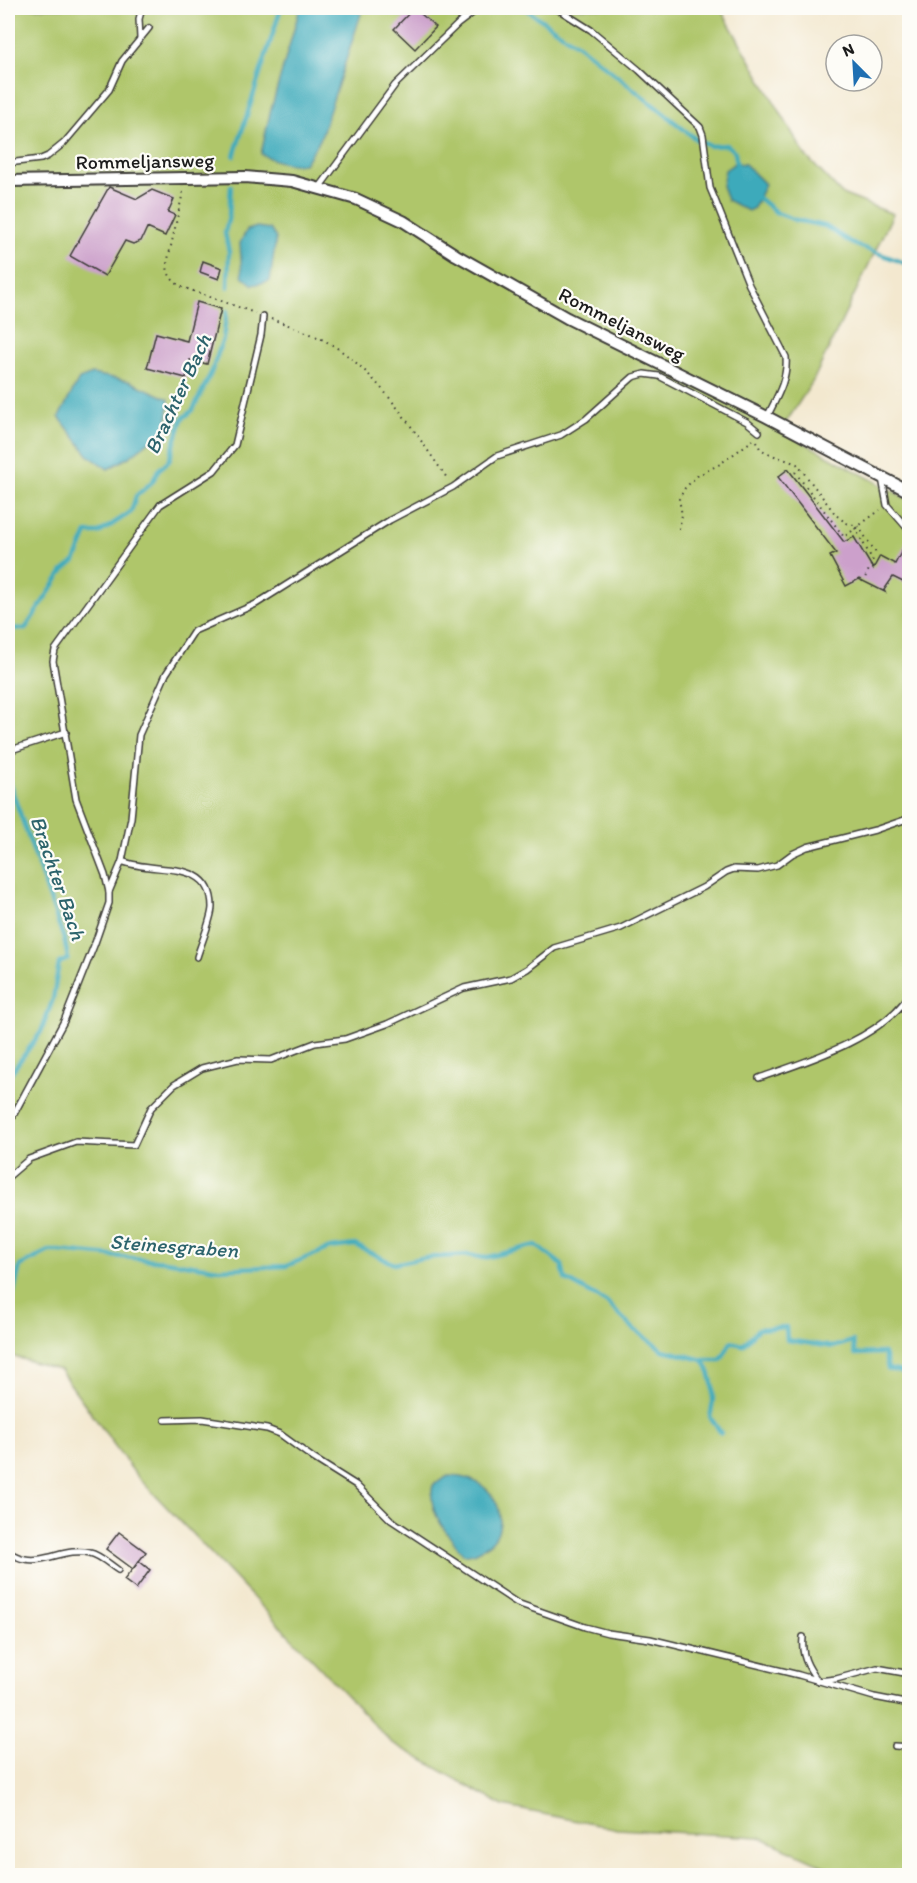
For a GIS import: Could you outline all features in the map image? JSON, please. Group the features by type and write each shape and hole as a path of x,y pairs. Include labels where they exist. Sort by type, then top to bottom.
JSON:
{"street":[{"name":"Rommeljansweg","path":"8,181 245,177 292,181 356,199 403,221 456,255 567,318 767,417 909,492"}],"lane":[{"path":"139,40 139,19 142,8"},
{"path":"319,188 395,85 458,24 479,8"},
{"path":"556,8 591,30 639,70 700,127 710,188 749,285 786,357 787,368 783,385 767,417"},
{"path":"8,162 25,162 48,156 64,143 109,90 122,61 150,28"},
{"path":"94,95 96,106"},
{"path":"8,1125 64,1021 109,903 105,875 76,799 53,661 55,650 160,505 214,471 235,445 261,335 263,316"},
{"path":"109,892 122,861 131,818 139,735 166,674 194,631 256,604 390,520 453,487 497,456 561,435 586,419 633,377 644,374 659,376 747,422 759,432"},
{"path":"882,476 887,505 907,528"},
{"path":"8,751 66,732"},
{"path":"8,1177 29,1159 76,1142 134,1145 151,1108 174,1085 202,1068 238,1059 272,1060 315,1043 345,1039 387,1024 464,988 511,978 554,948 621,928 704,887 726,872 734,869 758,870 777,865 807,847 874,830 909,818"},
{"path":"122,861 149,868 187,871 197,875 204,882 212,907 197,957"},
{"path":"759,1078 816,1058 872,1030 896,1012 909,994"},
{"path":"165,1420 202,1419 267,1429 280,1434 356,1485 391,1520 517,1603 608,1633 650,1639 909,1704"},
{"path":"8,1552 21,1559 34,1560 66,1552 86,1552 94,1554 118,1570"},
{"path":"803,1636 802,1648 807,1666 818,1681"},
{"path":"818,1681 836,1679 877,1668 909,1674"},
{"path":"895,1746 909,1747"}],"path":[{"path":"187,177 167,264 169,274 176,284 287,324 334,346 365,370 394,405 453,487"},
{"path":"679,529 682,515 679,499 685,488 697,476 720,464 756,438 760,449 797,464 837,515 846,524 857,527 876,553"},
{"path":"795,472 844,537 887,505"},
{"path":"857,527 873,561 864,580 859,583"}],"green space":[{"path":"8,8 720,8 805,155 842,194 893,214 813,381 781,430 909,500 909,1875 844,1875 760,1837 618,1829 503,1806 391,1742 136,1475 60,1370 8,1355"}],"water":[{"path":"300,8 363,8 320,140 304,164 293,164 261,154 270,113"},
{"path":"735,163 745,164 765,184 754,208 748,211 727,200 722,186 725,170"},
{"path":"257,227 270,229 276,238 270,281 253,285 242,276 240,243 247,230"},
{"path":"92,374 129,381 169,399 167,428 129,457 108,469 89,456 59,417 79,379"},
{"path":"448,1476 467,1478 480,1484 490,1493 498,1509 500,1517 497,1534 485,1547 474,1553 463,1554 435,1513 433,1485"}],"building":[{"path":"414,8 436,27 415,49 394,29"},
{"path":"109,187 137,199 152,190 174,199 168,212 175,215 165,236 147,228 141,241 133,244 125,241 105,276 70,256"},
{"path":"203,261 222,268 219,279 200,272"},
{"path":"197,302 221,309 207,364 190,360 186,378 147,368 156,333 187,341"},
{"path":"788,469 844,542 854,537 873,569 880,556 895,564 909,537 909,585 893,577 884,590 885,592 859,579 846,586 830,556 836,553 778,477"},
{"path":"119,1532 146,1552 133,1569 106,1549"},
{"path":"139,1561 150,1570 136,1589 124,1580"}],"waterway":[{"name":"Brachter Bach","path":"234,156 281,8"},
{"path":"524,8 581,47 697,140 710,146 727,145 735,152 737,168"},
{"name":"Brachter Bach","path":"228,287 229,252 225,233 231,186"},
{"path":"756,196 777,213 825,226 853,244 910,265"},
{"name":"Brachter Bach","path":"8,628 25,629 63,571 75,561 87,533 99,533 131,512 136,496 153,481 158,470 169,461 182,419 193,410 211,373 223,339 227,311"},
{"name":"Brachter Bach","path":"8,779 65,942 68,959 59,963 53,999 41,1032 8,1077"},
{"name":"Steinesgraben","path":"8,1305 20,1266 49,1251 165,1261 219,1269 286,1266 330,1248 355,1245 394,1264 422,1258 469,1255 484,1258 536,1245 562,1265 565,1279 606,1302 635,1330 663,1350 703,1360 721,1360 731,1342 743,1345 758,1329 786,1327 787,1340 833,1347 853,1341 855,1354 884,1353 888,1369 910,1374"},
{"path":"703,1360 713,1388 710,1417 721,1433"}]}
